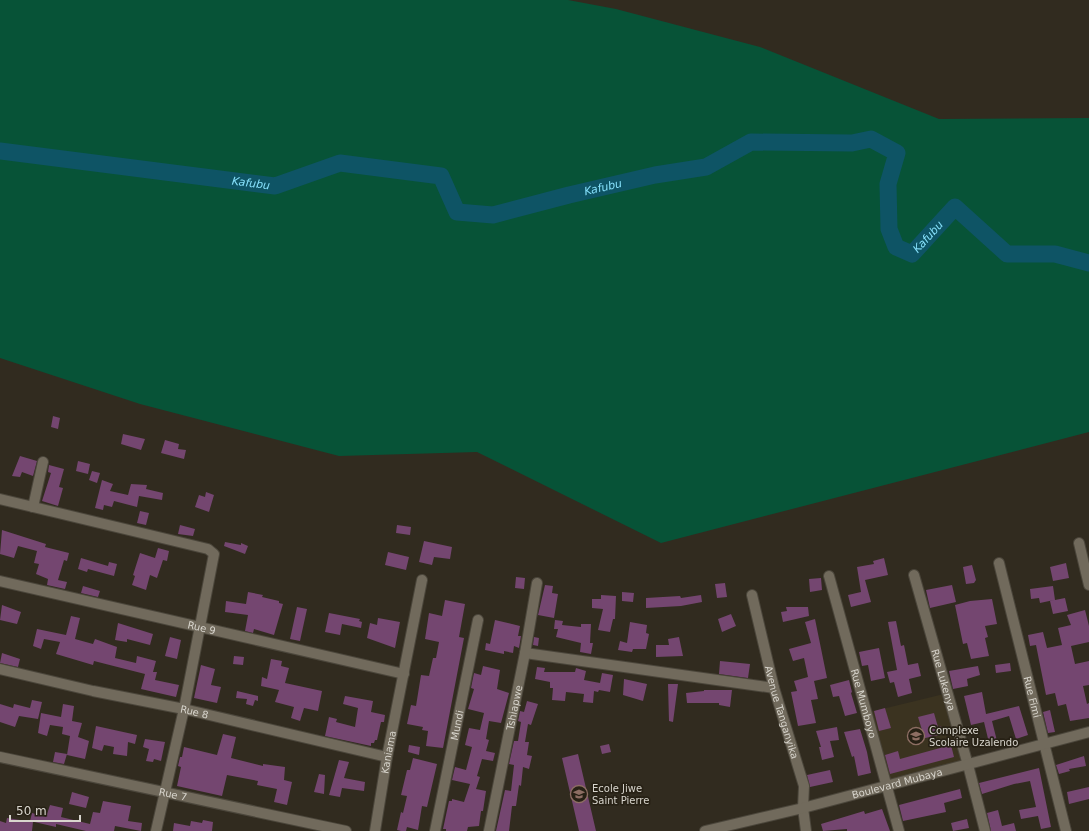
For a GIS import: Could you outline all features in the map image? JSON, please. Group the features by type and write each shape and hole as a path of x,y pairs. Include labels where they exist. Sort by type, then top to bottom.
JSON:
{"street":[{"path":"33,507 43,462"},
{"path":"0,499 212,551 214,554 184,709 156,831"},
{"path":"1078,543 1089,585"},
{"name":"Rue Fimi","path":"998,563 1066,831"},
{"name":"Rue Lukenya","path":"914,575 968,765 985,831"},
{"name":"Rue Mumboyo","path":"829,576 899,831"},
{"name":"Kaniama","path":"375,831 387,756 422,580"},
{"name":"Rue 9","path":"0,581 404,674"},
{"name":"Tshiapwe","path":"489,831 526,653 537,583"},
{"name":"Avenue Tanganyika","path":"752,595 774,688 804,786 803,808 806,831"},
{"name":"Mundi","path":"435,831 478,620"},
{"path":"526,653 774,688"},
{"name":"Rue 8","path":"0,669 93,691 184,709 387,756"},
{"name":"Boulevard Mubaya","path":"712,830 803,808 1089,732"},
{"name":"Rue 7","path":"0,757 346,831"}],"shaded area":[{"name":"Complexe Scolaire Uzalendo","path":"944,694 963,761 889,782 870,712"}],"green space":[{"path":"0,0 568,0 616,9 760,47 939,119 1089,118 1089,432 661,543 477,452 339,456 140,404 0,358"}],"building":[{"path":"53,416 60,418 58,429 51,427"},
{"path":"123,434 145,439 141,450 121,444"},
{"path":"165,440 179,444 178,449 186,450 184,459 161,453"},
{"path":"20,456 37,461 33,476 22,472 20,477 12,476"},
{"path":"78,461 90,464 88,474 76,471"},
{"path":"49,465 64,469 59,487 63,488 58,506 42,501 51,473 48,472"},
{"path":"92,471 100,473 97,483 89,480"},
{"path":"102,480 113,484 110,491 128,495 131,484 147,485 146,489 163,493 162,500 139,496 137,507 114,501 112,507 104,505 103,510 95,508"},
{"path":"206,492 214,495 209,512 195,507 199,495 205,497"},
{"path":"140,511 149,513 146,525 137,523"},
{"path":"180,525 195,529 193,536 178,534"},
{"path":"397,525 411,527 410,535 396,533"},
{"path":"2,530 46,544 45,547 69,553 67,561 64,560 58,580 67,582 65,589 47,585 48,579 36,574 39,564 34,563 37,551 18,546 14,558 0,554"},
{"path":"424,541 452,547 450,559 434,557 432,565 419,562"},
{"path":"225,542 241,545 241,543 248,546 245,554 224,546"},
{"path":"158,548 169,551 167,561 163,560 157,578 150,575 146,590 132,585 135,576 133,575 140,553 155,558"},
{"path":"388,552 409,557 406,570 385,565"},
{"path":"81,558 108,566 109,562 117,564 114,576 88,569 87,572 78,569"},
{"path":"884,558 888,575 865,580 871,602 851,607 848,595 861,592 857,567 874,564 873,561"},
{"path":"1066,563 1069,578 1053,581 1050,567"},
{"path":"972,565 976,580 974,583 966,584 963,567"},
{"path":"516,577 525,578 524,589 515,588"},
{"path":"821,578 822,590 810,592 809,579"},
{"path":"725,583 727,597 717,598 715,584"},
{"path":"545,585 553,586 552,593 558,594 554,618 538,615"},
{"path":"952,585 956,602 930,608 926,590"},
{"path":"83,586 100,591 98,597 81,593"},
{"path":"1053,586 1055,600 1065,598 1068,611 1053,614 1050,601 1054,600 1040,603 1039,598 1031,599 1030,589"},
{"path":"248,592 263,595 262,597 279,601 279,603 283,604 274,635 254,629 253,633 245,631 248,615 225,612 226,601 246,604"},
{"path":"622,592 634,593 633,602 622,601"},
{"path":"601,595 616,596 615,619 613,619 610,632 598,630 603,609 592,608 592,599 601,599"},
{"path":"701,595 702,602 681,606 646,608 646,598 680,596 681,598"},
{"path":"992,599 997,624 985,626 988,637 985,638 989,656 971,659 967,643 963,644 955,605 970,601"},
{"path":"445,600 465,604 459,637 464,638 443,748 426,746 428,731 422,730 423,727 407,724 411,705 416,706 421,675 429,676 433,658 436,658 439,642 425,639 429,613 442,616"},
{"path":"2,605 21,612 17,624 0,620"},
{"path":"297,607 307,609 300,641 290,639"},
{"path":"786,607 808,607 809,616 783,622 781,612 787,611"},
{"path":"1085,610 1089,626 1089,642 1071,646 1075,664 1089,661 1089,685 1083,686 1087,704 1089,703 1089,718 1070,721 1066,704 1058,706 1055,693 1046,695 1036,645 1030,646 1028,635 1043,632 1047,648 1062,645 1058,628 1071,625 1067,615"},
{"path":"329,613 360,619 359,621 362,622 361,628 342,624 340,635 325,632"},
{"path":"731,614 736,626 722,632 718,619"},
{"path":"71,616 80,618 75,639 93,644 95,639 117,647 115,658 136,663 137,656 156,661 153,672 157,672 155,680 179,685 176,697 141,689 145,674 94,661 93,665 56,654 60,642 44,639 41,649 33,646 37,629 66,635"},
{"path":"378,618 400,622 395,648 367,638 370,623 377,625"},
{"path":"815,619 827,678 814,681 818,699 811,700 816,723 798,726 791,692 797,691 794,681 808,677 804,658 793,661 789,649 811,643 805,622"},
{"path":"495,620 520,626 518,636 521,636 519,648 514,646 513,653 504,651 504,654 485,650 486,643 490,644"},
{"path":"555,620 563,621 562,625 581,627 581,624 591,624 590,643 593,643 591,654 580,652 581,643 556,637 558,629 554,629"},
{"path":"896,621 901,646 904,645 908,665 918,663 921,676 909,679 912,693 898,697 894,682 890,683 887,672 897,670 888,622"},
{"path":"630,622 647,625 646,633 649,634 646,649 633,649 632,652 618,650 620,641 627,643"},
{"path":"118,623 153,634 150,645 127,639 127,642 115,640"},
{"path":"170,637 181,640 177,659 165,656"},
{"path":"534,637 539,638 538,646 533,645"},
{"path":"679,637 683,656 656,657 656,645 669,645 668,639"},
{"path":"879,648 885,678 871,681 868,665 862,666 859,652"},
{"path":"2,653 20,659 18,667 0,663"},
{"path":"234,656 244,657 243,665 233,664"},
{"path":"271,659 282,661 281,666 289,668 285,683 322,691 318,711 304,708 300,721 291,718 294,707 275,702 279,690 261,686 262,677 267,679"},
{"path":"720,661 750,664 748,678 719,674"},
{"path":"1010,663 1011,671 996,673 995,665"},
{"path":"201,665 215,669 211,685 221,687 217,703 194,698"},
{"path":"483,666 500,670 497,689 509,693 501,723 489,721 486,739 489,740 486,751 495,753 493,761 482,759 477,776 480,777 476,789 486,791 483,811 481,811 479,826 468,827 467,831 446,831 446,829 443,829 449,801 452,801 452,799 464,802 470,784 452,780 455,767 466,770 472,747 465,745 469,728 480,730 484,713 468,709 474,689 471,688 474,673 481,675"},
{"path":"978,666 980,675 967,679 968,686 953,689 949,671"},
{"path":"537,667 545,668 544,672 575,672 576,668 586,671 584,680 600,683 602,673 613,675 610,692 599,690 598,692 594,691 593,703 583,702 584,694 566,692 565,701 552,700 553,688 550,688 550,682 535,679"},
{"path":"624,679 647,684 643,701 623,695"},
{"path":"849,680 857,713 845,716 839,696 833,697 830,685"},
{"path":"668,684 678,684 673,722 669,721"},
{"path":"704,690 732,690 730,707 719,705 719,703 687,703 686,693"},
{"path":"237,691 258,696 258,701 255,700 253,706 246,704 247,699 236,698"},
{"path":"982,692 986,714 1019,706 1028,735 1016,739 1009,716 992,721 998,745 990,747 984,722 971,725 964,696"},
{"path":"345,696 373,701 371,712 385,715 384,722 381,722 377,740 375,740 374,743 371,743 371,746 325,736 329,717 337,719 336,722 355,727 358,708 343,704"},
{"path":"32,700 42,702 38,719 19,716 15,727 0,722 0,704 13,708 14,704 30,708"},
{"path":"527,701 538,704 531,725 528,724 525,742 529,742 527,755 532,756 529,769 523,767 521,786 519,785 516,806 512,806 509,831 496,831 505,790 511,791 514,765 509,764 514,741 518,741 521,722 518,721 520,711 524,712"},
{"path":"63,704 74,706 72,721 82,723 78,737 89,741 85,759 67,755 70,736 62,734 63,727 50,725 47,736 38,733 41,713 61,717"},
{"path":"885,708 891,728 879,731 874,711"},
{"path":"1050,710 1055,732 1048,733 1043,712"},
{"path":"934,713 938,727 941,726 943,734 921,739 919,731 922,730 918,717"},
{"path":"96,726 137,735 135,744 128,742 127,756 113,754 114,747 104,745 102,751 92,748"},
{"path":"837,727 839,740 830,741 834,757 822,760 819,747 821,747 816,731"},
{"path":"860,729 867,752 871,773 858,776 854,756 852,757 844,732"},
{"path":"223,734 236,737 231,758 263,766 263,764 285,767 284,780 292,782 287,805 274,802 277,789 257,785 258,781 227,775 222,796 177,786 181,767 178,766 184,747 217,755"},
{"path":"145,739 165,742 161,761 154,759 153,762 146,761 149,749 143,747"},
{"path":"609,744 611,752 602,754 600,746"},
{"path":"409,745 420,747 419,755 408,752"},
{"path":"951,745 954,757 890,774 885,755 898,751 900,759"},
{"path":"55,752 67,754 64,764 53,762"},
{"name":"Ecole Jiwe Saint Pierre","path":"578,754 596,831 579,831 562,758"},
{"path":"1084,756 1086,766 1069,769 1070,771 1059,774 1056,765"},
{"path":"413,758 437,764 427,807 422,806 418,830 407,827 406,831 401,831 397,830 401,812 403,813 407,796 401,795 407,770 410,770"},
{"path":"339,760 349,762 344,778 365,782 364,791 342,788 340,797 329,795"},
{"path":"1039,768 1051,827 1041,829 1038,816 1021,819 1019,810 1036,807 1030,781 1014,784 982,794 979,783"},
{"path":"830,770 833,782 810,787 807,775"},
{"path":"319,774 325,775 324,794 314,792"},
{"path":"1089,787 1089,799 1069,804 1067,792"},
{"path":"960,789 962,798 944,803 946,812 903,821 899,805"},
{"path":"72,792 89,797 86,808 69,804"},
{"path":"103,801 131,806 128,821 142,823 141,831 115,826 114,831 86,831 56,824 56,827 30,821 32,813 46,817 50,805 63,808 61,817 90,824 93,812 100,813"},
{"path":"882,809 890,831 847,831 847,829 823,831 821,824 864,811 865,814"},
{"path":"998,810 1002,826 1014,823 1016,831 991,831 987,813"},
{"path":"7,818 33,822 32,831 0,831 0,821 6,823"},
{"path":"967,819 969,828 953,831 951,823"},
{"path":"203,820 213,822 212,831 173,831 174,823 190,826 191,821 202,823"}],"waterway":[{"name":"Kafubu","path":"0,151 275,186 340,163 441,176 457,212 493,215 655,175 706,167 751,142 852,143 871,139 897,153 888,184 889,229 896,247 912,254 955,207 1007,254 1055,254 1089,263"}],"place":[{"name":"Complexe Scolaire Uzalendo","path":"916,736"},
{"name":"Ecole Jiwe Saint Pierre","path":"579,794"}]}
